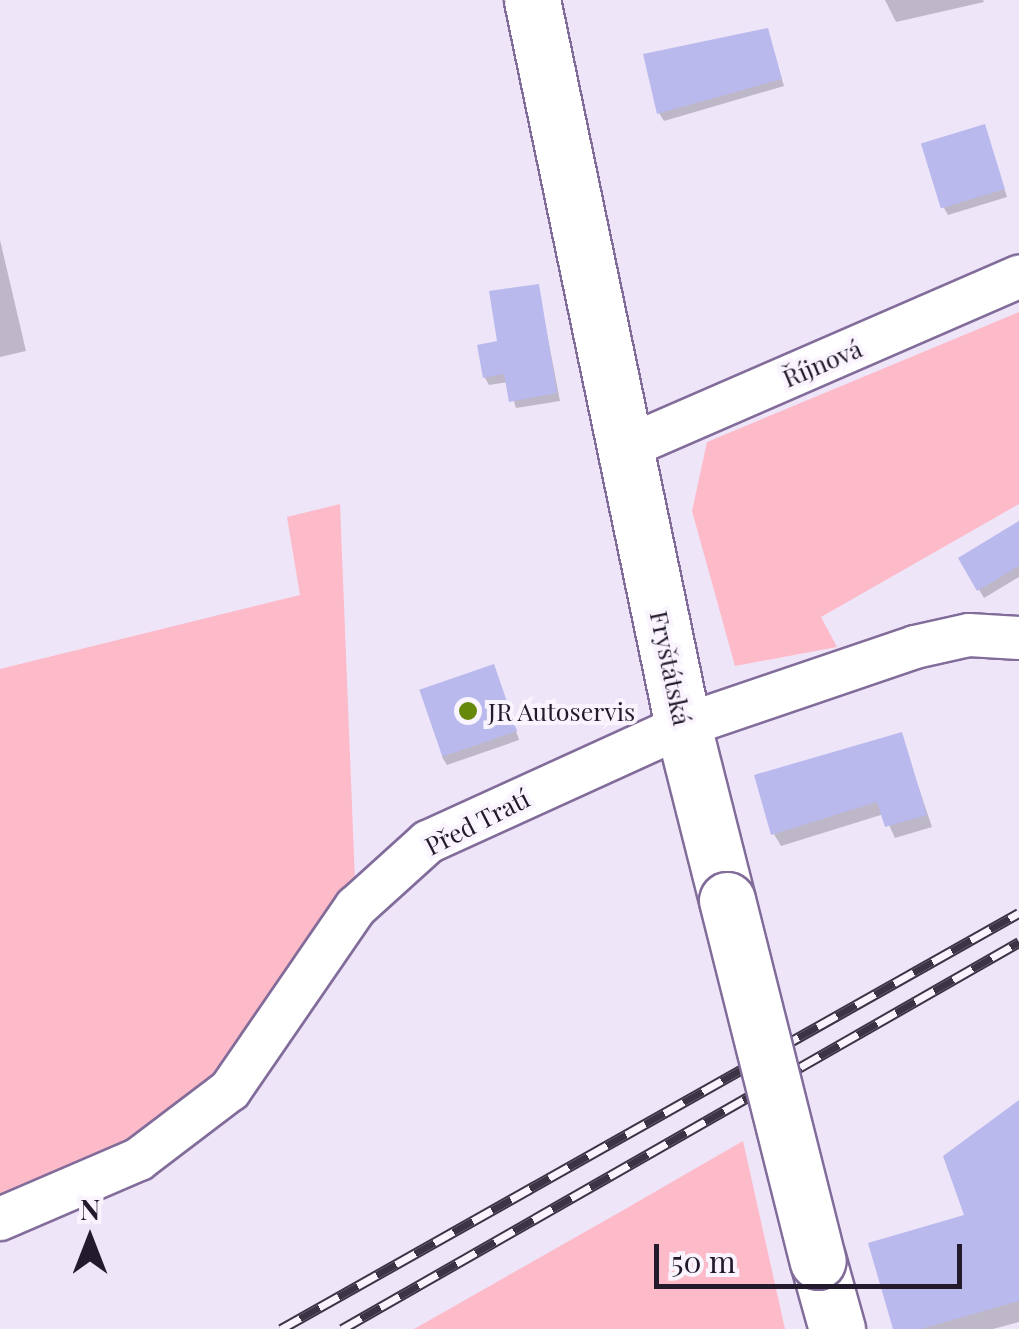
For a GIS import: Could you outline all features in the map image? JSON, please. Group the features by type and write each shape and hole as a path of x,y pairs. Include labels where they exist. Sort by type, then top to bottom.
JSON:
{"street":[{"name":"Fryštátská","path":"532,0 683,726 837,1329"},
{"name":"Říjnová","path":"625,448 1019,277"},
{"name":"Před Tratí","path":"0,1219 139,1158 230,1090 356,907 428,842 683,726 916,646 968,635 1019,638"}],"shaded area":[{"path":"1019,312 1019,504 821,617 837,647 735,666 692,511 707,442"},
{"path":"340,504 356,907 230,1090 0,1219 0,669 300,595 287,517"},
{"path":"743,1141 785,1329 414,1329 620,1212"}],"building":[{"path":"768,28 782,79 657,114 643,54"},
{"path":"985,124 1005,189 941,209 921,144"},
{"path":"539,284 557,393 509,402 504,374 483,378 477,345 497,341 489,291"},
{"path":"1019,521 1019,566 977,591 958,558"},
{"name":"JR Autoservis","path":"494,664 517,731 442,757 419,690"},
{"path":"902,732 927,815 885,827 877,802 771,835 754,775"},
{"path":"1019,1100 1019,1301 921,1329 893,1329 868,1243 964,1215 943,1156"}],"railway":[{"path":"281,1329 1019,913"},
{"path":"342,1329 1019,942"}],"place":[{"name":"JR Autoservis","path":"468,711"}]}
